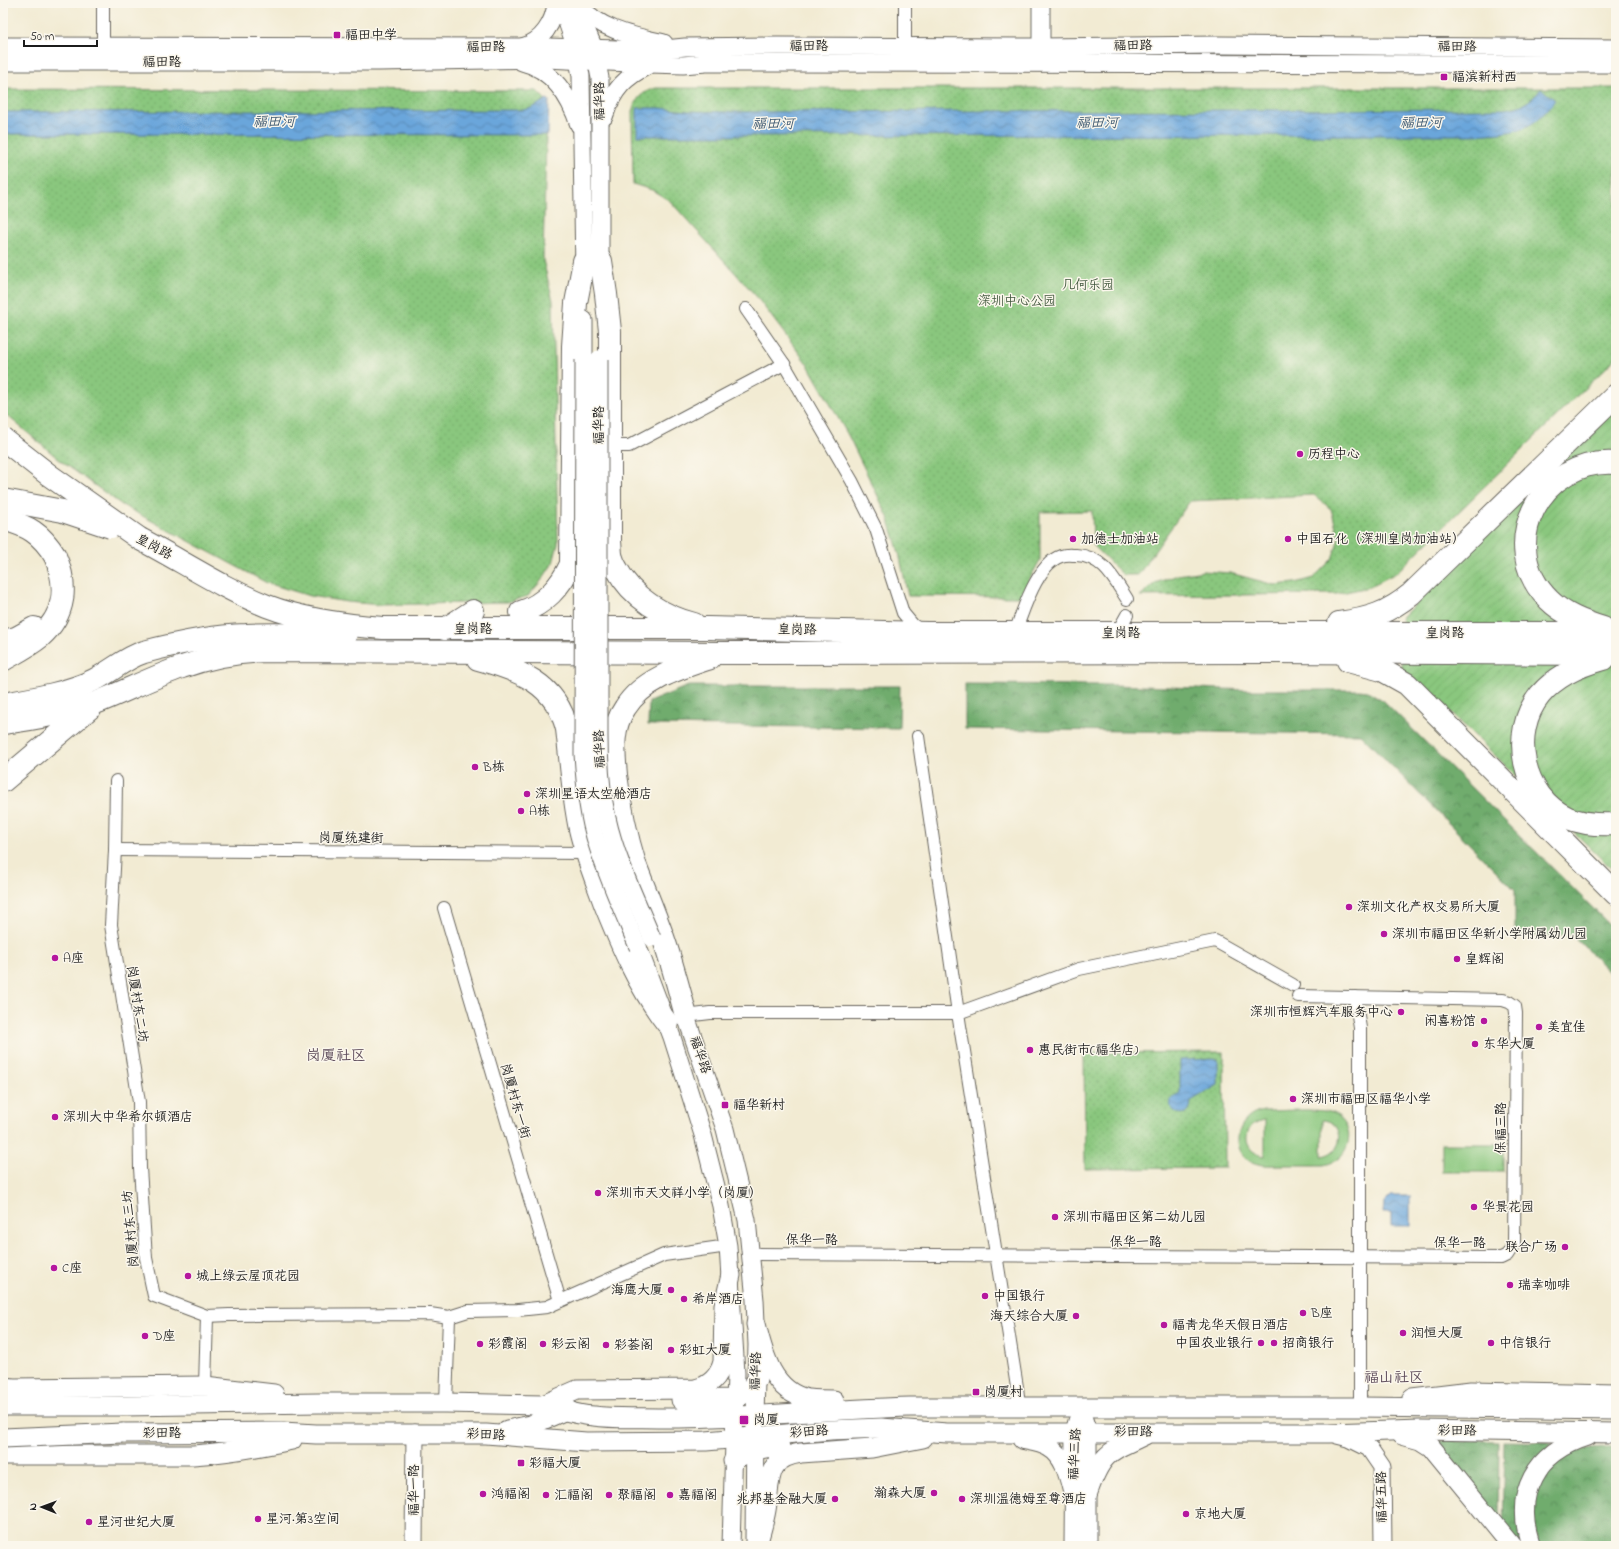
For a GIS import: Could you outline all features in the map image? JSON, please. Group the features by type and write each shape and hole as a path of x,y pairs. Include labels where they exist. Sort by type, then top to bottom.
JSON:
{"highway":[{"path":"592,261 606,294 610,331 610,542 612,558 620,574 632,590 644,601 684,622 708,628"},
{"path":"522,612 532,609 556,588 566,575 570,564 573,346 576,303 592,261"},
{"path":"1291,633 1318,626 1375,616 1401,603 1616,395"},
{"path":"3,439 49,475 140,538"},
{"path":"1616,463 1592,464 1577,468 1562,476 1549,487 1539,498 1531,513 1525,545 1533,576 1540,589 1549,600 1574,617 1616,632"},
{"name":"皇岗路","path":"3,500 63,511 108,525 140,538 220,584 268,606 331,622 383,628 708,628 927,633 1616,632"},
{"path":"3,518 32,530 41,537 49,557 53,591 52,602 48,613 42,621 25,634 3,641"},
{"path":"3,531 24,538 49,557 62,575 63,585 63,595 58,614 52,623 40,637 3,660"},
{"path":"571,539 576,550 589,555 601,552 610,542"},
{"path":"445,629 473,611"},
{"path":"3,704 37,698 75,687 94,680 128,658 179,643 229,636 261,634 347,634 383,628"},
{"name":"皇岗路","path":"3,723 42,717 97,702 182,667 224,656 265,651 725,653 1273,652 1616,655"},
{"path":"451,652 510,669 528,677 543,687 552,697 564,718 569,746 576,808 586,853 612,920 637,977 655,1008 676,1019"},
{"path":"1273,652 1367,665 1382,670 1406,684 1616,894"},
{"path":"614,744 618,721 625,707 654,681 678,669 725,653"},
{"path":"1616,655 1578,668 1552,683 1540,695 1532,708 1526,722 1523,737 1526,768 1535,788 1546,802 1568,818 1581,822 1616,824"},
{"path":"3,781 97,702"},
{"path":"569,746 574,733 578,728 591,724 604,727 613,738 618,793 626,831 635,863 668,951 676,1019"}],"main road":[{"path":"556,3 554,16 545,32 536,41 515,53 550,77 562,89 570,102 577,119 582,139"},
{"name":"福华路","path":"560,3 569,24 578,54 582,85 582,139 592,261"},
{"path":"576,3 590,16 612,29 634,37 685,47"},
{"name":"福华路","path":"576,3 595,55 601,87 601,127 592,261 592,360 601,784 607,819 618,855 652,938 676,1019 672,1037 702,1135 721,1206 728,1246 736,1363 731,1546"},
{"path":"1041,3 1041,56"},
{"name":"福田路","path":"595,55 610,50 655,50 685,47 777,46 905,46 1041,56 1229,45 1616,48"},
{"name":"福田路","path":"3,46 103,54 379,62 493,61 515,53 595,55 651,64 683,65 706,63 1041,56 1616,64"},
{"name":"福田路","path":"3,62 103,54"},
{"path":"601,127 613,95 622,83 632,74 651,64"},
{"name":"福华路","path":"592,360 583,754 585,782 591,821 606,870 638,947 676,1019 725,1129 747,1220 756,1324 754,1443 755,1546"},
{"name":"彩田路","path":"543,1405 577,1390 694,1389 706,1386 713,1381 719,1373 723,1362 724,1305 731,1275"},
{"path":"756,1324 763,1351 770,1369 787,1389 798,1396 809,1399 850,1400 886,1407"},
{"path":"486,1434 531,1425 589,1401 735,1399 747,1392 756,1380"},
{"path":"7,1388 205,1386 266,1393 319,1403"},
{"path":"1360,1407 1398,1400 1472,1391 1616,1394"},
{"name":"彩田路","path":"3,1406 446,1403 543,1405 595,1417 734,1417 886,1407 1011,1406 1360,1407 1616,1410"},
{"path":"417,1434 460,1425 498,1424 501,1421 502,1417 500,1412 478,1409 471,1404"},
{"path":"910,1430 934,1418 981,1413 1011,1406"},
{"name":"福华三路","path":"1074,1546 1080,1492 1080,1407"},
{"name":"彩田路","path":"4,1450 122,1434 283,1432 316,1434 486,1434 586,1442 706,1441 733,1439 754,1443 866,1429 947,1432 1329,1433 1420,1430 1607,1433"},
{"path":"755,1546 767,1508 769,1479 776,1465 784,1458 792,1454 872,1448 947,1432"},
{"path":"1006,1432 1022,1439 1048,1446 1054,1450 1064,1463 1080,1492 1107,1454 1150,1433"},
{"path":"1385,1432 1420,1440 1431,1446 1512,1546"},
{"name":"福华五路","path":"1329,1433 1349,1438 1370,1448 1382,1467 1383,1546"},
{"path":"1531,1546 1526,1531 1524,1514 1525,1499 1530,1482 1538,1467 1560,1448 1572,1441 1607,1433"},
{"path":"4,1450 193,1455 221,1454 259,1448 316,1434"},
{"name":"福华一路","path":"403,1546 417,1434"},
{"name":"福华一路","path":"414,1546 417,1434"},
{"path":"733,1461 754,1443"},
{"name":"福华三路","path":"1080,1492 1088,1546"}],"street":[{"path":"103,3 103,54"},
{"path":"905,3 905,46"},
{"path":"746,309 784,364 852,481 876,529 903,613 914,626 927,633"},
{"path":"611,446 629,446 784,364"},
{"path":"1015,633 1036,581 1054,560 1061,556 1090,556 1109,573 1127,599"},
{"path":"918,736 958,1013 1017,1387 1011,1406"},
{"name":"岗厦村东二坊","path":"116,781 115,850 111,925 138,1102"},
{"name":"岗厦统建街","path":"115,850 586,853"},
{"name":"岗厦村东一街","path":"444,908 470,1001 489,1060 560,1301"},
{"path":"676,1019 718,1013 958,1013 1079,969 1215,941 1296,991 1355,997 1360,1028 1360,1407"},
{"name":"保福三路","path":"1355,997 1502,1000 1515,1006 1514,1244"},
{"name":"岗厦村东三坊","path":"138,1102 140,1168 146,1258 154,1296 207,1316"},
{"name":"保华一路","path":"751,1254 1501,1258 1507,1255 1514,1244"},
{"path":"205,1386 207,1316 229,1314 430,1314 449,1317 468,1310 518,1310 547,1307 664,1255 728,1246"},
{"path":"446,1403 449,1317"}],"green space":[{"name":"深圳中心公园","path":"656,88 1616,88 1616,358 1396,573 1369,587 1337,594 1140,596 1155,583 1178,575 1203,571 1230,573 1275,585 1295,583 1313,578 1332,559 1339,538 1331,509 1314,495 1190,501 1138,575 1123,575 1093,545 1092,511 1040,512 1040,560 1020,597 908,596 899,553 888,517 849,437 808,365 756,296 670,201 652,190 633,184 632,111 640,96 647,91"},
{"path":"3,89 537,91 547,101 543,260 553,301 558,544 553,563 541,581 528,596 508,602 381,605 347,602 310,596 267,583 122,505 61,461 3,412"},
{"path":"1616,407 1616,873 1439,701 1402,670 1402,617"},
{"path":"965,684 1114,685 1251,690 1368,691 1384,701 1616,931 1616,978 1573,936 1515,936 1515,890 1360,734 965,729"},
{"path":"688,686 900,686 899,728 648,725 649,702"},
{"path":"1224,1052 1225,1168 1085,1169 1084,1053"},
{"path":"1306,1110 1329,1112 1339,1116 1345,1123 1348,1131 1346,1149 1341,1156 1333,1162 1323,1165 1258,1164 1248,1160 1242,1153 1238,1137 1246,1120 1254,1114 1264,1111","holes":["1265,1120 1265,1156 1257,1154 1251,1150 1248,1144 1248,1132 1256,1123","1322,1120 1335,1125 1340,1137 1339,1143 1335,1149 1322,1156"]},
{"path":"1442,1144 1503,1144 1503,1172 1442,1172"},
{"path":"1445,1440 1499,1441 1498,1525 1438,1444"},
{"path":"1504,1441 1550,1442 1553,1444 1544,1455 1525,1546 1502,1530"},
{"path":"1616,1447 1616,1546 1537,1546 1531,1497 1542,1478 1556,1461 1563,1456 1589,1448"}],"water":[{"name":"福田河","path":"1541,89 1555,100 1538,119 1529,125 1511,132 1475,135 637,136 637,108 727,112 1505,109 1516,107 1525,103"},
{"name":"福田河","path":"547,99 549,100 548,135 3,134 3,112 523,110 532,108"},
{"path":"1218,1059 1218,1085 1191,1101 1189,1109 1185,1113 1180,1114 1175,1112 1170,1103 1173,1098 1180,1093 1180,1060"},
{"path":"1391,1196 1410,1196 1410,1226 1391,1226 1391,1213 1383,1213 1384,1203"}],"place":[{"name":"福田中学","path":"337,35"},
{"name":"福滨新村西","path":"1444,77"},
{"name":"历程中心","path":"1300,454"},
{"name":"加德士加油站","path":"1073,539"},
{"name":"中国石化（深圳皇岗加油站）","path":"1288,539"},
{"name":"B栋","path":"475,767"},
{"name":"深圳星语太空舱酒店","path":"527,794"},
{"name":"A栋","path":"521,811"},
{"name":"深圳文化产权交易所大厦","path":"1349,907"},
{"name":"深圳市福田区华新小学附属幼儿园","path":"1384,934"},
{"name":"A座","path":"55,958"},
{"name":"皇辉阁","path":"1457,959"},
{"name":"深圳市恒辉汽车服务中心","path":"1401,1012"},
{"name":"闲喜粉馆","path":"1484,1021"},
{"name":"美宜佳","path":"1539,1027"},
{"name":"东华大厦","path":"1475,1044"},
{"name":"惠民街市(福华店)","path":"1030,1050"},
{"name":"深圳市福田区福华小学","path":"1293,1099"},
{"name":"福华新村","path":"725,1105"},
{"name":"深圳大中华希尔顿酒店","path":"55,1117"},
{"name":"深圳市天文祥小学（岗厦）","path":"598,1193"},
{"name":"华景花园","path":"1474,1207"},
{"name":"深圳市福田区第二幼儿园","path":"1055,1217"},
{"name":"联合广场","path":"1565,1247"},
{"name":"C座","path":"54,1268"},
{"name":"城上绿云屋顶花园","path":"188,1276"},
{"name":"瑞幸咖啡","path":"1510,1285"},
{"name":"海鹰大厦","path":"671,1290"},
{"name":"中国银行","path":"985,1296"},
{"name":"希岸酒店","path":"684,1299"},
{"name":"B座","path":"1303,1313"},
{"name":"海天综合大厦","path":"1076,1316"},
{"name":"福青龙华天假日酒店","path":"1164,1325"},
{"name":"润恒大厦","path":"1403,1333"},
{"name":"D座","path":"145,1336"},
{"name":"中国农业银行","path":"1261,1343"},
{"name":"招商银行","path":"1274,1343"},
{"name":"中信银行","path":"1491,1343"},
{"name":"彩霞阁","path":"480,1344"},
{"name":"彩云阁","path":"543,1344"},
{"name":"彩荟阁","path":"606,1345"},
{"name":"彩虹大厦","path":"671,1350"},
{"name":"岗厦村","path":"976,1392"},
{"name":"岗厦","path":"744,1420"},
{"name":"彩福大厦","path":"521,1463"},
{"name":"瀚森大厦","path":"934,1493"},
{"name":"鸿福阁","path":"483,1494"},
{"name":"汇福阁","path":"546,1495"},
{"name":"聚福阁","path":"609,1495"},
{"name":"嘉福阁","path":"670,1495"},
{"name":"兆邦基金融大厦","path":"835,1499"},
{"name":"深圳温德姆至尊酒店","path":"962,1499"},
{"name":"京地大厦","path":"1186,1514"},
{"name":"星河·第3空间","path":"258,1519"},
{"name":"星河世纪大厦","path":"89,1522"}],"district":[{"name":"岗厦社区","path":"336,1056"},
{"name":"福山社区","path":"1394,1378"}],"park label":[{"name":"几何乐园","path":"1088,285"}]}
